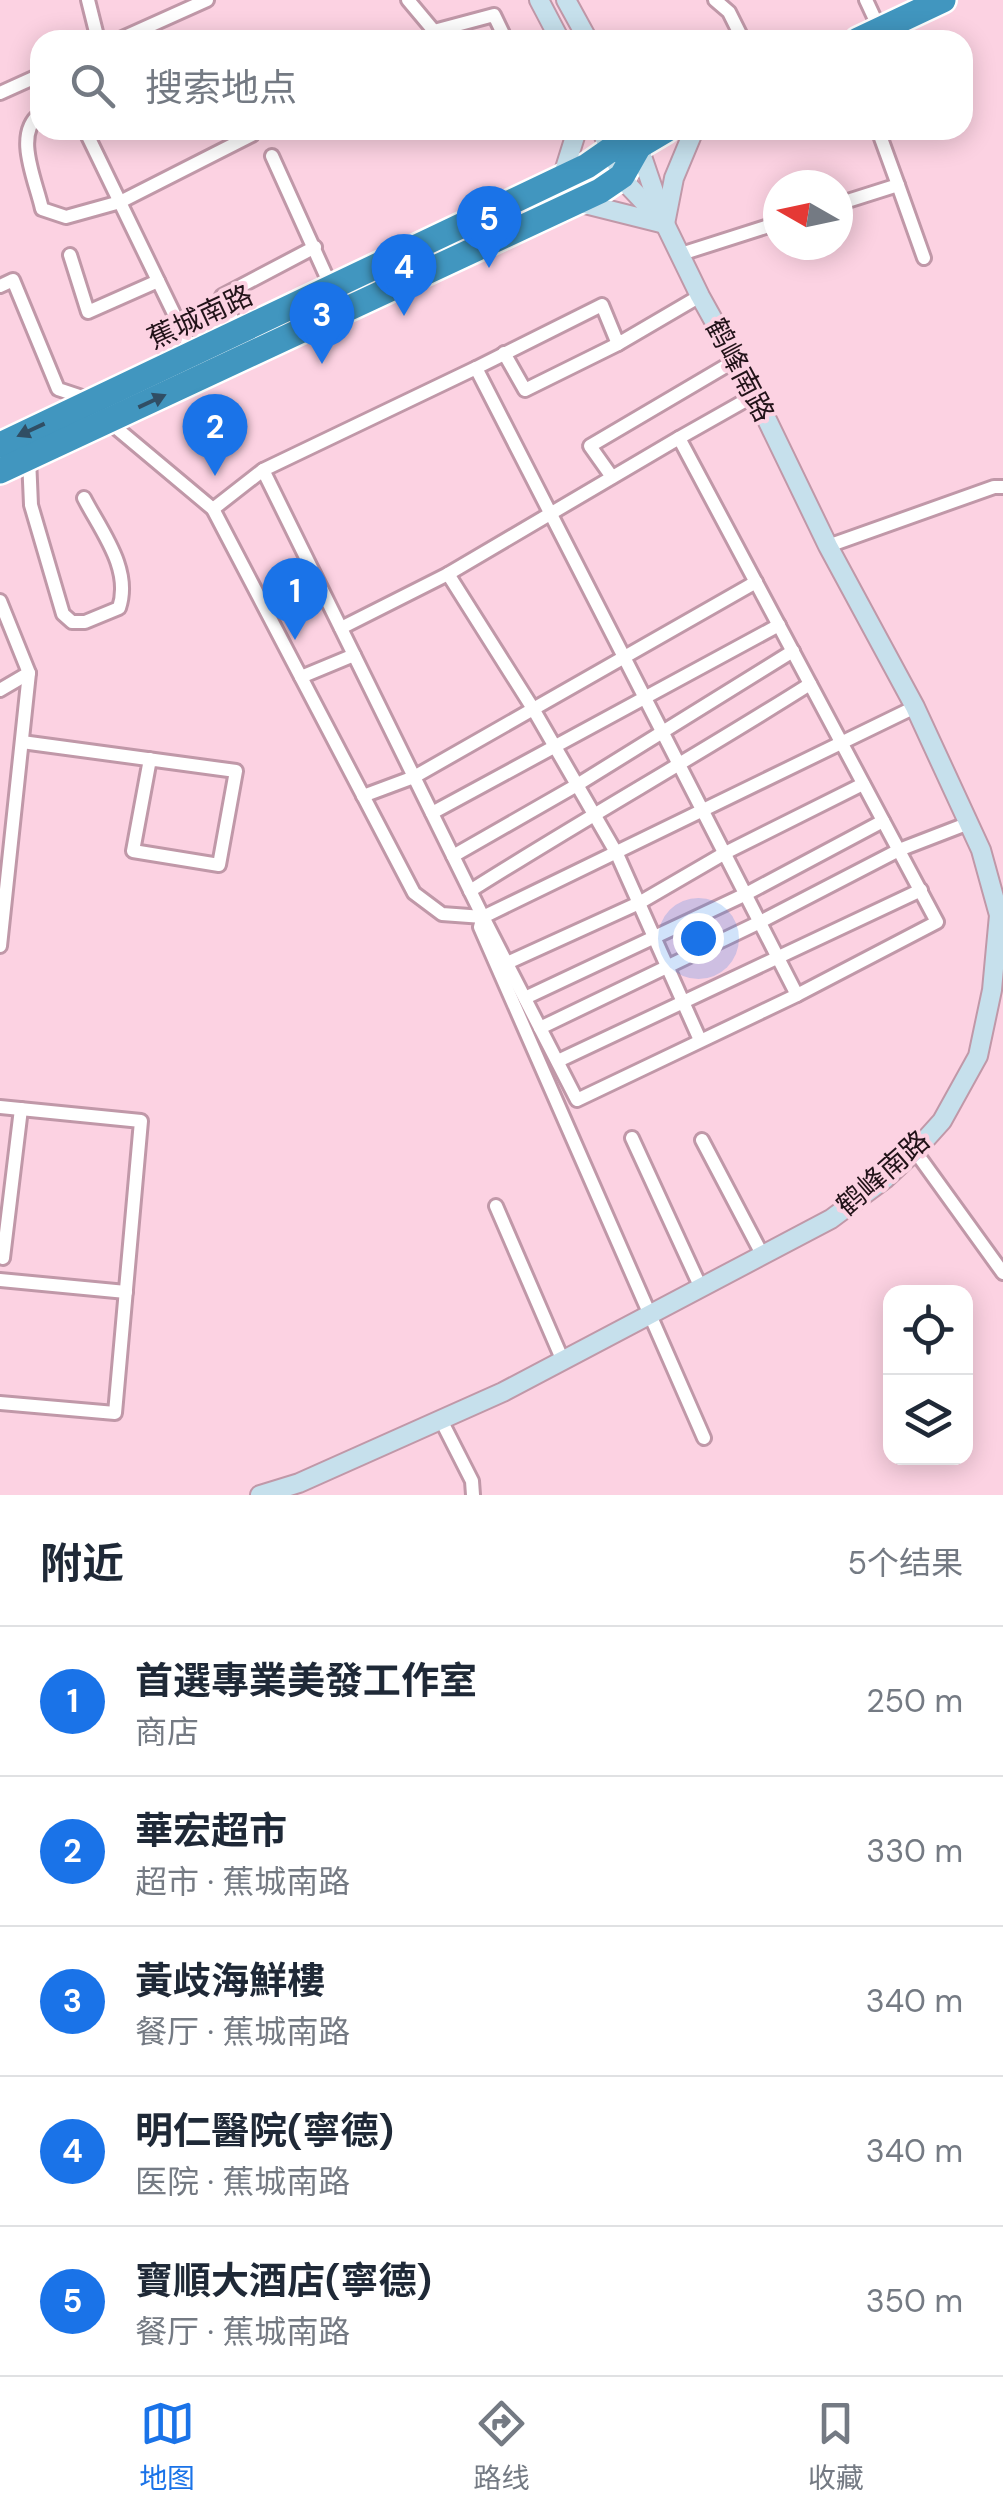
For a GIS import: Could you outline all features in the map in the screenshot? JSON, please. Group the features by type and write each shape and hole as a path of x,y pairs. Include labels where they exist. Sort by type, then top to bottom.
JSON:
{"highway":[{"path":"880,30 944,0"},
{"name":"蕉城南路","path":"0,471 29,458 193,353 587,166 606,140"},
{"path":"622,176 635,140"},
{"name":"蕉城南路","path":"0,444 101,411 342,312 576,202 622,176"}],"street":[{"path":"88,0 96,30"},
{"path":"140,30 206,0"},
{"path":"408,0 433,30"},
{"path":"539,0 555,30"},
{"path":"566,0 582,30"},
{"path":"715,0 729,12 738,30"},
{"path":"866,0 869,30"},
{"path":"438,30 494,15 501,30"},
{"path":"0,94 30,80"},
{"path":"30,127 26,140 42,209 66,217 120,202 242,140"},
{"path":"90,140 193,353"},
{"path":"562,178 575,140"},
{"path":"606,140 622,176 665,224"},
{"path":"637,140 665,224"},
{"path":"665,224 674,178 690,140"},
{"path":"882,140 924,258"},
{"path":"272,156 342,312"},
{"path":"853,199 898,185"},
{"path":"576,202 665,224"},
{"name":"鹤峰南路","path":"260,1495 299,1484 441,1420 563,1361 831,1219 915,1151 942,1120 978,1056 992,990 999,915 981,850 916,707 828,546 756,395 665,224"},
{"path":"680,254 763,228"},
{"path":"238,332 222,296 314,247"},
{"path":"70,255 88,312 158,281"},
{"path":"0,286 13,280 58,389 101,411 213,509 414,893 442,914 482,917 916,707"},
{"path":"504,354 525,390 618,344 700,296"},
{"path":"213,509 262,470 602,304 618,344"},
{"path":"612,477 590,446 736,360"},
{"path":"476,368 798,995"},
{"path":"341,628 448,574 756,395"},
{"path":"262,470 482,917 577,1100 798,995 937,922 679,438"},
{"path":"29,458 31,505 62,614 72,622 86,622 119,608 126,588 118,562 84,498"},
{"path":"828,546 1003,487"},
{"path":"448,574 618,854 700,1040"},
{"path":"363,796 414,777 756,582"},
{"path":"0,601 29,673 0,946"},
{"path":"432,813 779,626"},
{"path":"453,856 578,786 792,651"},
{"path":"301,677 354,655"},
{"path":"0,690 29,673"},
{"path":"470,891 810,684"},
{"path":"22,742 150,759 236,771 219,866 133,851 150,759"},
{"path":"507,963 639,902 725,853 864,784"},
{"path":"524,998 746,894 883,821"},
{"path":"540,1028 899,850 968,823"},
{"path":"558,1061 920,890"},
{"path":"482,917 480,927 704,1438"},
{"path":"0,1107 141,1120 116,1413 0,1403"},
{"path":"0,1257 3,1258 21,1109"},
{"path":"632,1138 701,1288"},
{"path":"702,1140 763,1256"},
{"path":"915,1151 1003,1272"},
{"path":"496,1206 563,1361"},
{"path":"0,1280 126,1292"},
{"path":"441,1420 472,1481 473,1495"}],"place":[{"name":"寶順大酒店(寧德)","path":"489,268"},
{"name":"明仁醫院(寧德)","path":"404,316"},
{"name":"黃歧海鮮樓","path":"322,364"},
{"name":"華宏超市","path":"215,476"},
{"name":"首選專業美發工作室","path":"295,640"}]}
